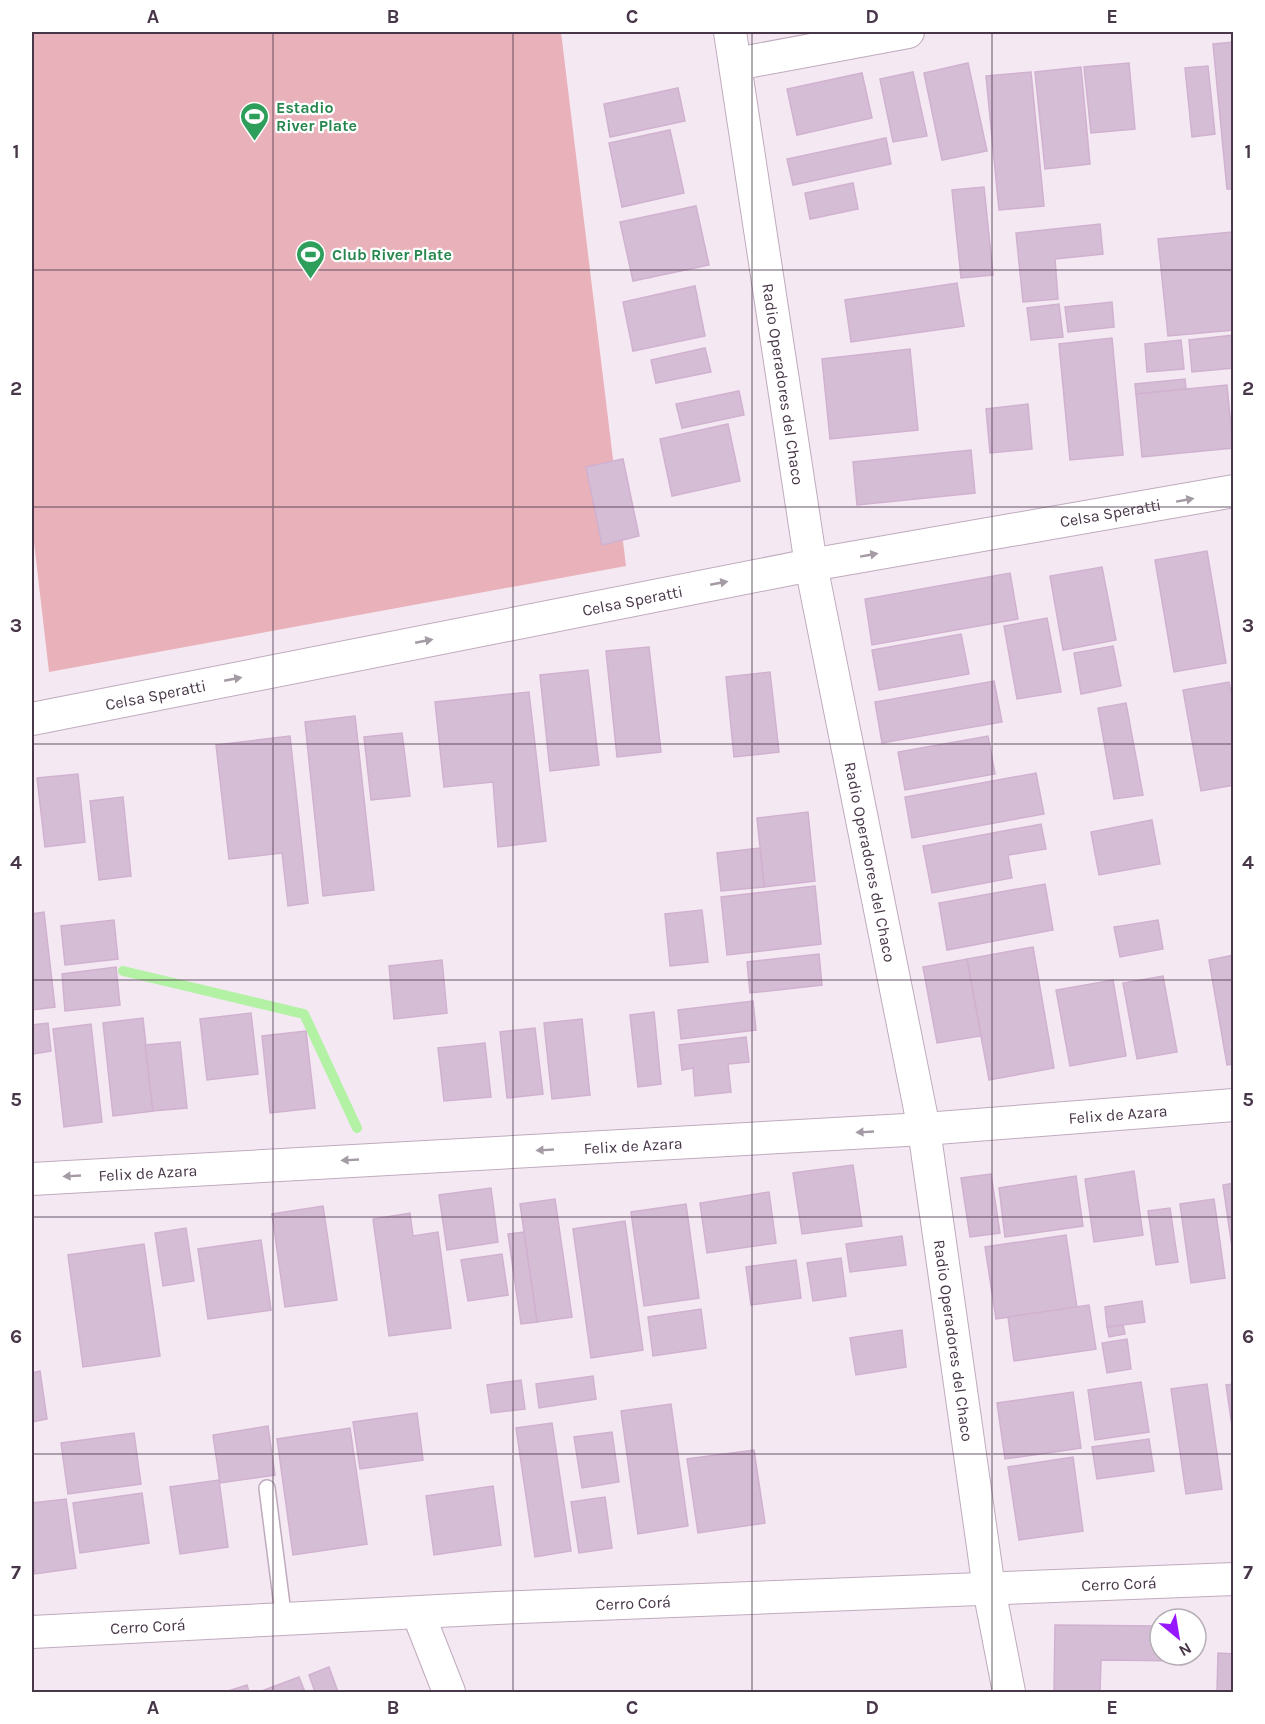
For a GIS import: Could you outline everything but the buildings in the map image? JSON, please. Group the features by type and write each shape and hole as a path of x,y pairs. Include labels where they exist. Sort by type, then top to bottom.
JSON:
{"street":[{"name":"Radio Operadores del Chaco","path":"730,32 811,565 924,1129 989,1589 1009,1692"},
{"path":"736,64 908,32"},
{"name":"Celsa Speratti","path":"32,719 811,565 1233,491"},
{"name":"Felix de Azara","path":"32,1179 924,1129 1233,1105"},
{"name":"Cerro Corá","path":"32,1632 418,1613 1233,1579"},
{"path":"418,1613 449,1692"}],"lane":[{"path":"267,1488 284,1621"}],"shaded area":[{"name":"Club River Plate","path":"32,32 561,32 626,566 49,672 32,525"}],"waterway":[{"path":"123,971 304,1014 357,1128"}],"place":[{"name":"Estadio River Plate","path":"255,142"},
{"name":"Club River Plate","path":"311,280"}]}
